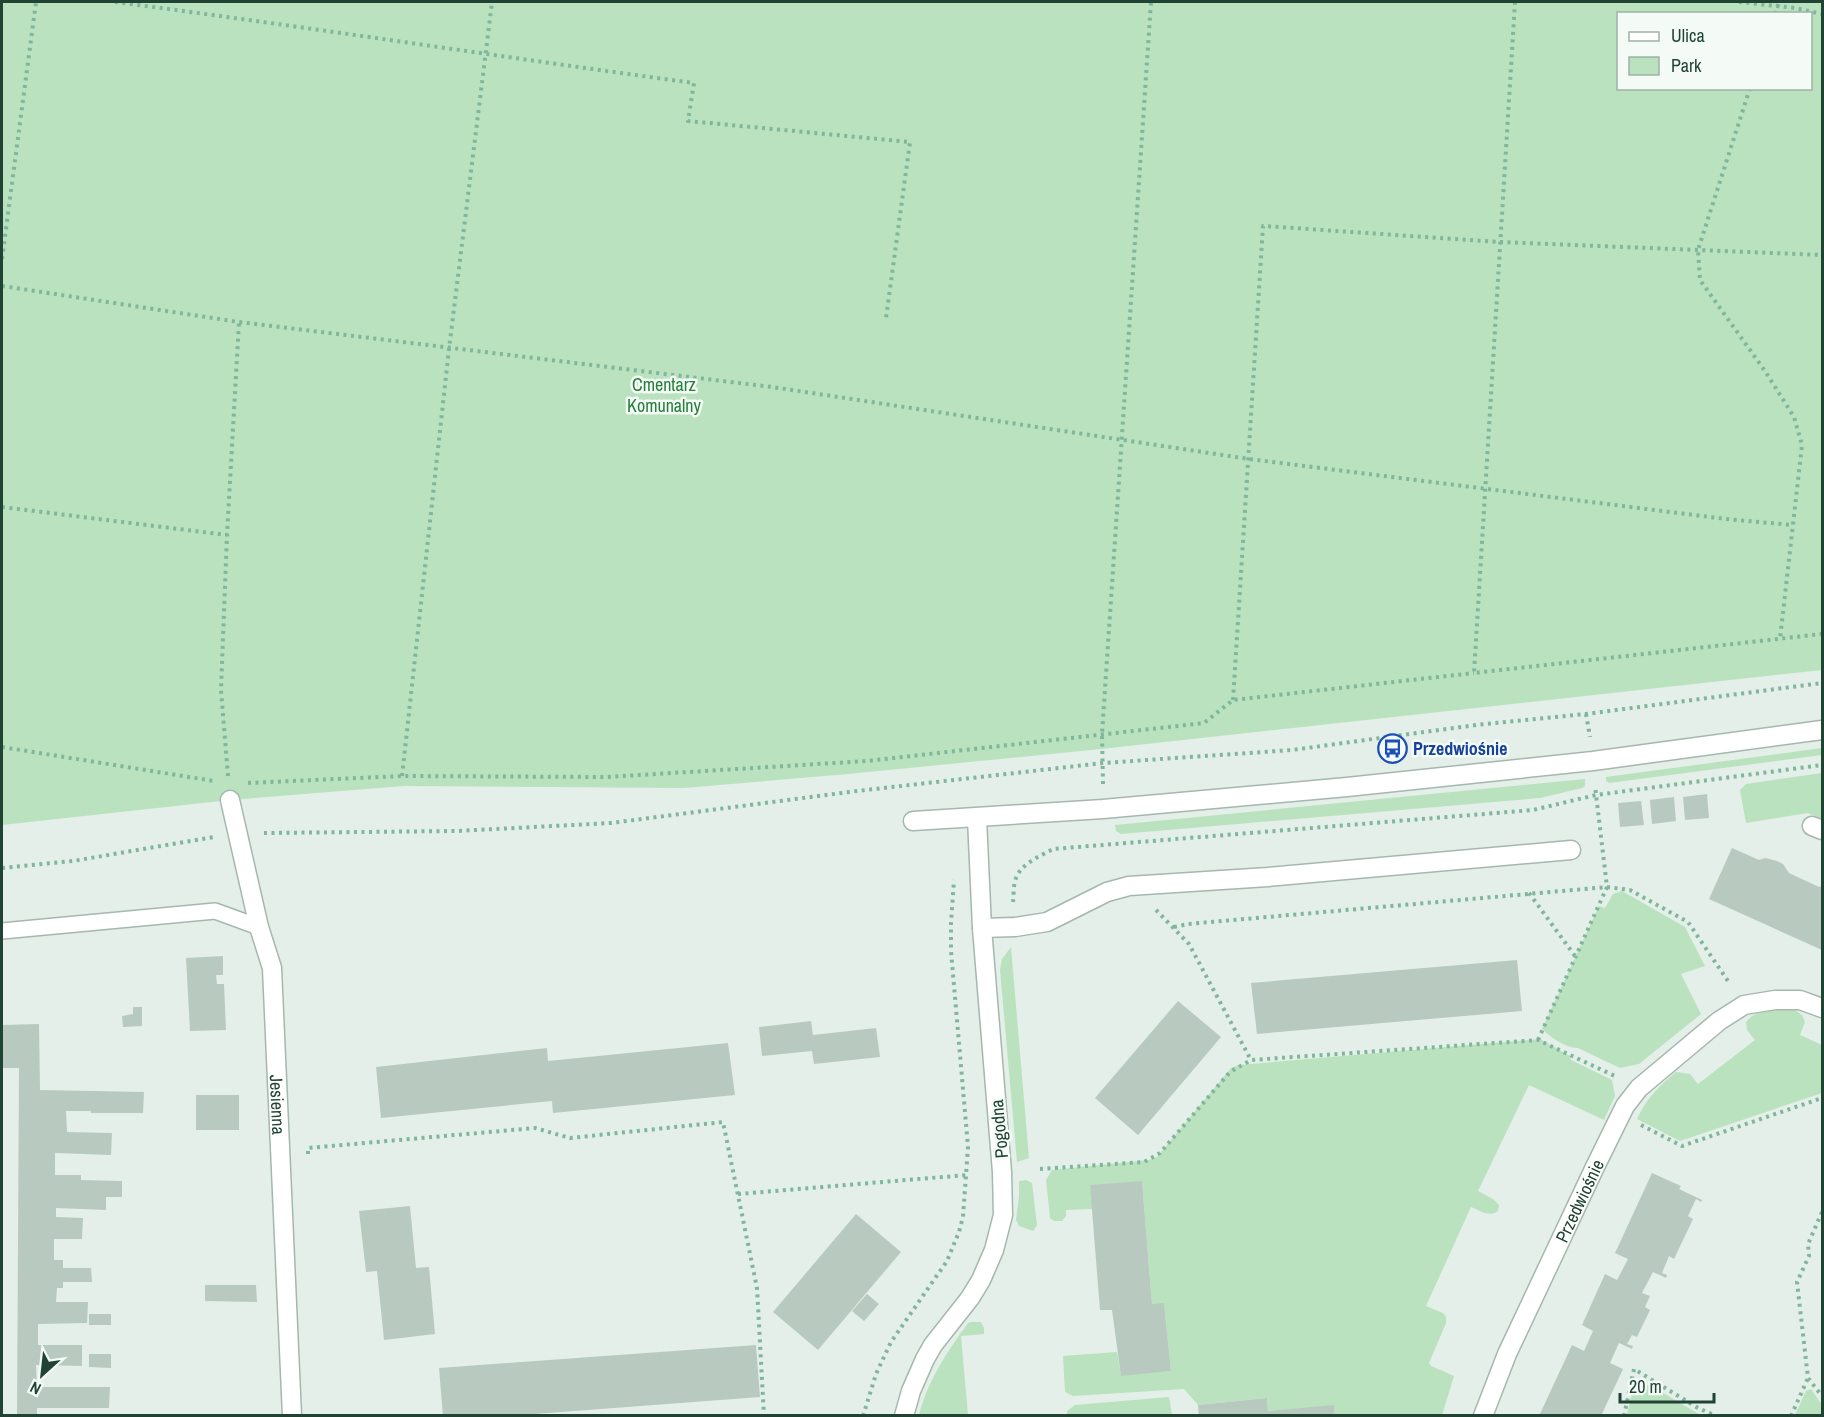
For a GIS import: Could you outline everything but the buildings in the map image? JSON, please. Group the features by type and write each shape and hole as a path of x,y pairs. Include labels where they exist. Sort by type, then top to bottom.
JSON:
{"street":[{"path":"913,821 1115,808 1394,782 1593,761 1822,730"},
{"name":"Jesienna","path":"229,792 259,927 272,968 292,1416"},
{"name":"Pogodna","path":"904,1416 911,1391 925,1359 981,1280 994,1250 1003,1215 1002,1172 982,928 977,818"},
{"path":"982,928 1015,927 1047,922 1107,892 1129,886 1268,877 1571,850"},
{"name":"Przedwiośnie","path":"1483,1416 1507,1354 1620,1115 1639,1088 1719,1021 1744,1005 1775,999 1800,1000 1822,1008"}],"lane":[{"path":"2,931 214,912 259,927"}],"path":[{"path":"2,259 36,2"},
{"path":"115,2 694,83 688,121 910,142 886,318"},
{"path":"402,776 449,349 492,2"},
{"path":"1102,791 1101,750 1120,440 1151,2"},
{"path":"1474,673 1515,2"},
{"path":"1739,2 1778,4 1822,14"},
{"path":"1749,90 1698,250 1700,280 1765,371 1794,417 1802,445 1780,639"},
{"path":"1233,700 1263,226 1500,243 1822,255"},
{"path":"2,286 239,322 772,387 1249,459 1726,519 1792,525"},
{"path":"229,792 221,690 239,322"},
{"path":"2,507 227,535"},
{"path":"2,747 229,792 402,776 607,777 867,761 1204,723 1233,700 1822,634"},
{"path":"2,868 73,861 237,834 457,831 612,824 857,791 1103,764 1293,750 1476,724 1586,714 1822,683"},
{"path":"1586,714 1591,744"},
{"path":"1015,927 1012,909 1015,879 1024,867 1038,856 1053,849 1533,810 1596,795 1822,765"},
{"path":"1538,1040 1607,887 1595,778"},
{"path":"1174,927 1529,893 1607,887 1630,890 1688,922 1744,1005"},
{"path":"1529,893 1576,957"},
{"path":"1150,907 1174,927 1189,944 1251,1060"},
{"path":"863,1416 876,1374 891,1342 939,1274 953,1247 963,1217 968,1147 951,951"},
{"path":"1040,1169 1144,1162 1160,1153 1230,1072 1251,1060 1538,1040 1639,1088"},
{"path":"1620,1115 1682,1146 1822,1098"},
{"path":"308,1160 308,1148 535,1128 570,1138 723,1122 758,1288 764,1416"},
{"path":"738,1194 967,1175"},
{"path":"1791,1416 1808,1378 1797,1282 1809,1256 1808,1244 1822,1212"},
{"path":"1624,1416 1634,1369 1698,1408 1716,1416"},
{"path":"1808,1378 1822,1396"}],"green space":[{"name":"Cmentarz Komunalny","path":"2,2 1822,2 1822,670 1101,749 684,788 404,786 230,800 2,825"},
{"path":"1822,748 1822,755 1609,783 1606,781 1606,777"},
{"path":"1822,773 1822,819 1808,813 1746,823 1740,790 1746,784"},
{"path":"1585,779 1585,786 1582,788 1540,798 1121,834 1116,831 1115,825"},
{"path":"1622,891 1685,927 1705,966 1681,974 1701,1014 1639,1064 1620,1068 1578,1048 1563,1044 1542,1029 1599,906 1605,908 1613,894"},
{"path":"1011,947 1029,1158 1017,1162 1000,970 1002,959"},
{"path":"1795,1010 1802,1015 1805,1022 1800,1035 1822,1045 1822,1093 1680,1141 1637,1119 1644,1105 1676,1072 1690,1074 1698,1084 1755,1040 1747,1030 1746,1022 1750,1018 1762,1012"},
{"path":"1540,1039 1570,1056 1571,1060 1612,1080 1615,1096 1604,1120 1529,1085 1478,1191 1499,1205 1498,1211 1487,1214 1471,1207 1426,1306 1443,1313 1446,1317 1446,1323 1429,1363 1454,1376 1442,1415 1335,1415 1334,1406 1268,1411 1267,1398 1198,1405 1184,1389 1073,1396 1065,1392 1063,1356 1117,1352 1121,1375 1171,1371 1164,1304 1152,1304 1142,1182 1092,1209 1066,1210 1066,1216 1062,1221 1054,1221 1050,1218 1046,1180 1052,1170 1149,1160 1157,1157 1231,1068 1239,1065"},
{"path":"1026,1180 1032,1183 1037,1225 1033,1231 1019,1226 1016,1220 1019,1181"},
{"path":"981,1322 984,1334 961,1336 968,1415 919,1415 939,1367 968,1323"},
{"path":"1650,1385 1703,1415 1627,1415 1632,1393 1639,1386"},
{"path":"1811,1389 1822,1405 1822,1415 1795,1415 1806,1391"},
{"path":"1169,1397 1172,1415 1067,1415 1067,1411 1075,1405"}],"place":[{"name":"Przedwiośnie","path":"1392,748"}]}
